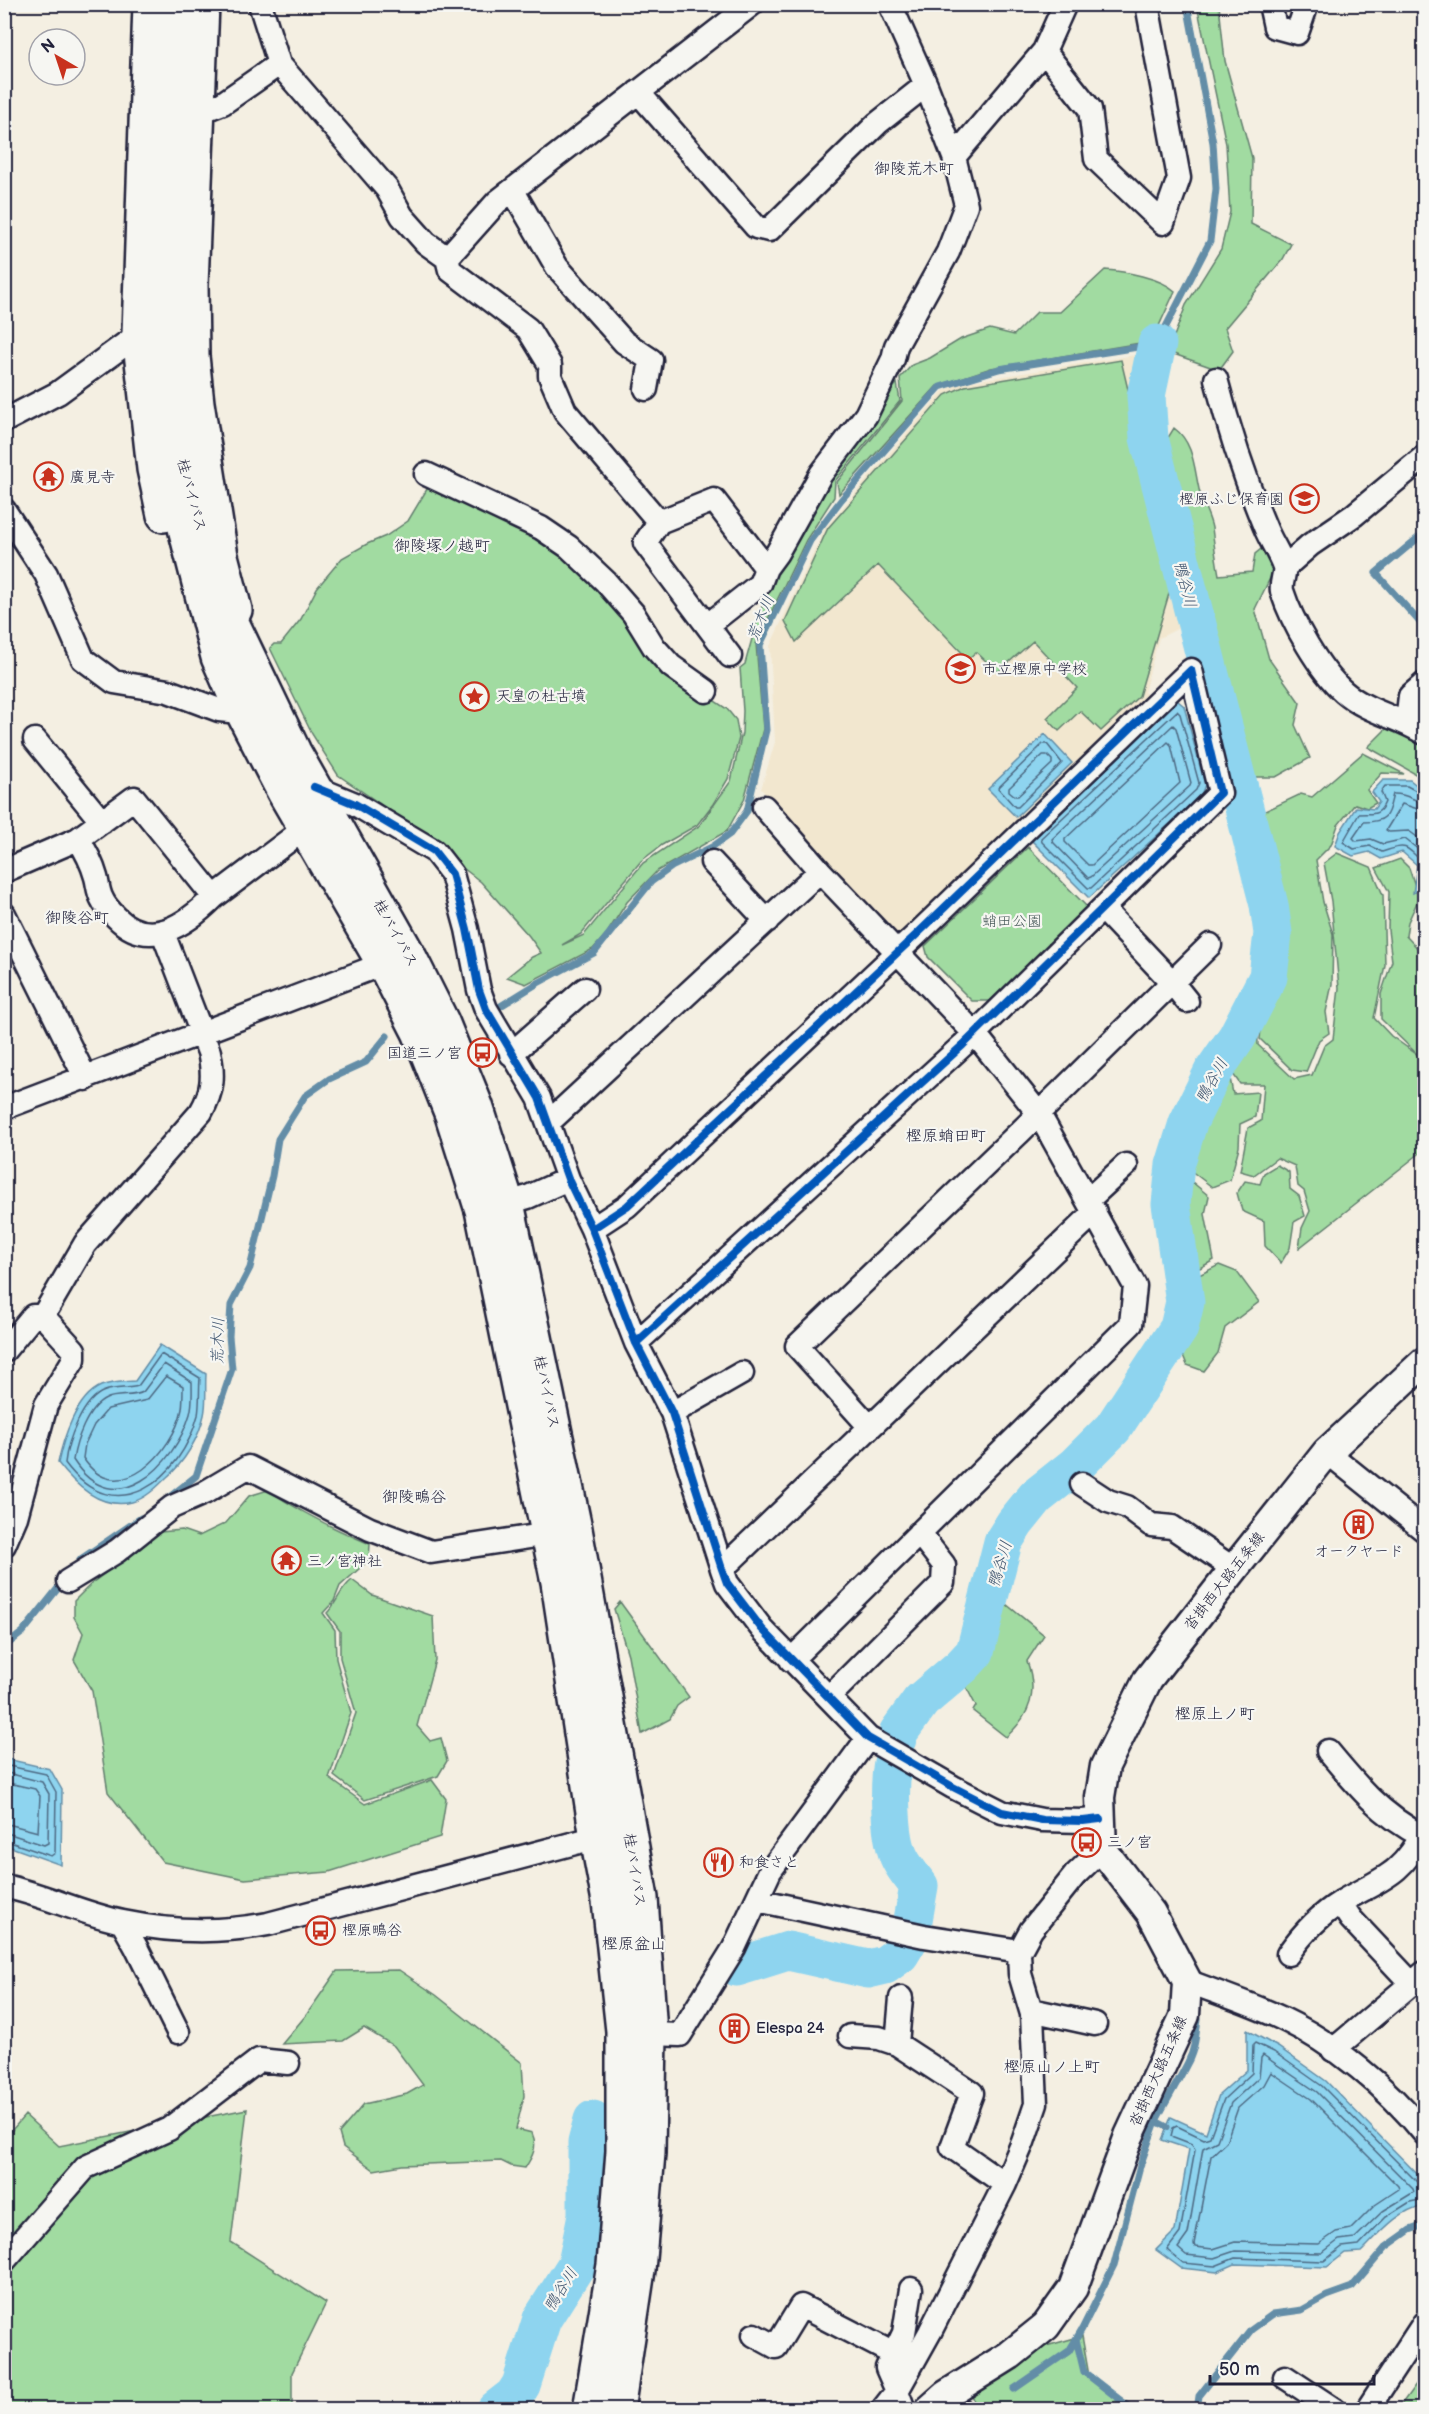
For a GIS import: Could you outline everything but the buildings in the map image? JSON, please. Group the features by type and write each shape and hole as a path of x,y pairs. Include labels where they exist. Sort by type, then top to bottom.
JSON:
{"highway":[{"path":"150,4 139,334 154,469 165,524 204,632 230,652"},
{"name":"桂バイパス","path":"178,4 170,202 169,313 171,384 177,440 223,604 230,652 255,705 316,809 396,959 442,1022 476,1106 562,1532 629,1829 641,1898 650,2034 648,2153 638,2270 617,2409"},
{"path":"202,4 191,285 192,356 221,556 230,652"},
{"name":"桂バイパス","path":"562,1532 597,1838 609,1901 624,2031 623,2139 614,2265 590,2409"}],"main road":[{"name":"沓掛西大路五条線","path":"1102,1849 1100,1797 1105,1766 1148,1679 1327,1452 1425,1362"},
{"path":"1102,1849 1151,1913 1187,1981"},
{"name":"沓掛西大路五条線","path":"929,2409 946,2395 1010,2355 1046,2326 1074,2288 1129,2136 1185,2014 1187,1981"}],"street":[{"path":"260,4 279,63 387,189 402,216 426,243 447,258 450,270 528,329 550,365 550,376 565,411 659,522"},
{"path":"708,625 760,584 766,568 777,554 821,474 866,415 894,359 896,346 948,252 966,205 954,157 926,85 890,4"},
{"path":"954,157 1044,51 1065,4"},
{"path":"1044,51 1090,110 1096,159 1163,223 1179,178 1147,4"},
{"path":"1270,4 1275,27 1297,33 1307,4"},
{"path":"447,258 496,202 751,5"},
{"path":"197,113 223,103 279,63"},
{"path":"638,92 756,226 769,230 878,123 926,85"},
{"path":"513,191 557,267 624,342 651,360 646,389"},
{"path":"4,421 58,393 139,334"},
{"path":"1216,380 1230,432 1265,530 1285,567"},
{"path":"1416,728 1383,715 1343,691 1311,652 1292,616 1281,587 1285,567 1310,545 1354,515 1425,457"},
{"path":"426,474 541,528 569,548 605,581 633,613 654,647 671,666 706,690"},
{"path":"730,656 645,543 659,522 714,500 766,568"},
{"path":"4,510 46,574 83,659 114,682 168,691 219,710 255,705"},
{"path":"592,1229 627,1206 897,953 1191,670 1220,793 975,1034 636,1343"},
{"path":"1416,728 1410,696 1425,684"},
{"path":"35,740 102,822"},
{"path":"4,871 78,839 134,798 214,897"},
{"path":"78,839 96,875 101,899 112,914 127,928 139,932 163,933 200,912 214,897 316,809 355,804 434,851 452,874 468,929 479,990 486,1009 539,1098 568,1179 592,1229 636,1343 672,1413 722,1569 731,1589 762,1629 830,1696 868,1738 953,1787 1002,1812 1042,1820 1100,1819"},
{"path":"764,807 820,871 975,1034 1039,1114 1135,1286 1131,1324 791,1659"},
{"path":"712,862 767,921"},
{"path":"548,1123 820,871"},
{"path":"1103,909 1187,1001"},
{"path":"4,914 86,1079"},
{"path":"43,1316 85,1244 201,1112 208,1099 213,1072 202,1034 163,933"},
{"path":"870,1427 797,1346 1039,1114 1171,981 1210,945"},
{"path":"4,1108 86,1079 396,959"},
{"path":"511,1054 585,989"},
{"path":"722,1569 870,1427 1091,1206 1126,1165"},
{"path":"495,1206 568,1179"},
{"path":"4,1350 33,1316 43,1316 74,1350 74,1359 46,1405 16,1518 4,1545"},
{"path":"672,1413 742,1373"},
{"path":"1327,1452 1425,1530"},
{"path":"68,1581 117,1551 172,1507 204,1493 248,1467 370,1529 430,1552 562,1532"},
{"path":"1082,1485 1108,1501 1127,1507 1151,1525 1172,1527 1234,1569"},
{"path":"830,1696 943,1583 944,1565 919,1533"},
{"path":"650,2034 680,2035 734,1948 770,1871 868,1738"},
{"path":"1288,1954 1302,1935 1340,1903 1376,1885 1397,1870 1414,1852 1423,1834 1401,1825 1364,1795 1328,1751"},
{"path":"4,1886 122,1922 182,1930 235,1930 268,1924 629,1829"},
{"path":"882,2409 900,2400 930,2332 1005,2184 1036,2104 1035,2038 1031,2010 1020,1974 1020,1951 1030,1930 1075,1875 1102,1849"},
{"path":"757,1900 924,1936 1020,1951"},
{"path":"1333,2050 1418,1979 1352,1919 1340,1903"},
{"path":"122,1922 178,2032"},
{"path":"1187,1981 1282,2019 1333,2050 1376,2081 1425,2133"},
{"path":"897,2044 901,1998"},
{"path":"1031,2010 1095,2024"},
{"path":"850,2036 879,2038 897,2044 972,2093 952,2147 1005,2184"},
{"path":"4,2261 86,2167 169,2129 259,2060 288,2063"},
{"path":"900,2400 887,2368 904,2333 911,2289"},
{"path":"754,2335 776,2347 801,2306 894,2354"},
{"path":"1367,2409 1425,2323"},
{"path":"1285,2377 1335,2409"}],"shaded area":[{"name":"市立樫原中学校","path":"1148,353 1137,406 1185,625 1159,638 1144,692 1150,698 902,940 761,789 775,742 770,646 825,528 943,391 961,383"}],"green space":[{"path":"1197,5 1219,5 1225,61 1252,158 1251,224 1291,244 1283,259 1225,328 1233,351 1219,370 1168,352 1186,305 1221,249 1230,212 1226,144"},
{"path":"1105,270 1152,279 1175,291 1152,341 991,368 937,386 839,494 837,482 902,401 900,378 912,365 930,358 961,339 990,329 1014,335 1037,312 1060,312"},
{"path":"1121,360 1173,580 1139,696 1101,731 1080,711 1059,731 1047,718 1077,688 1033,641 998,672 976,652 968,659 878,565 796,642 785,621 828,528 945,395 965,386"},
{"path":"897,383 900,401 835,481 834,497 806,540 756,644 763,729 744,800 727,831 657,871 627,902 607,933 593,949 526,984 507,977 532,957 541,953 529,936 481,882 379,803 338,775 312,734 270,648 274,644 281,644 301,619 317,588 342,558 386,536 408,521 433,479 553,539 680,678 727,709 736,720 739,738 728,779 713,804 697,825 662,845 641,861 581,934 562,945 584,935 643,863 699,826 731,781 742,733 740,668 745,664 772,579 789,543 817,496"},
{"path":"1174,428 1187,442 1193,460 1201,497 1211,524 1219,575 1252,572 1255,554 1266,545 1273,572 1255,609 1269,659 1300,703 1295,725 1310,758 1276,777 1245,777 1161,449"},
{"path":"1391,724 1424,746 1424,779 1368,747"},
{"path":"1363,753 1404,774 1382,773 1367,790 1376,803 1367,808 1355,804 1338,825 1331,845 1316,860 1323,902 1333,934 1332,984 1326,1012 1329,1033 1319,1040 1306,1072 1292,1070 1260,1039 1264,1000 1275,985 1286,957 1283,893 1271,846 1263,830 1263,812 1301,794 1312,797"},
{"name":"蛸田公園","path":"1028,847 1088,908 990,1001 972,1001 928,957 925,946"},
{"path":"1337,853 1371,867 1383,895 1385,965 1374,1018 1391,1036 1419,1056 1381,1019 1381,994 1392,961 1388,930 1389,892 1376,868 1400,859 1409,868 1419,898 1408,922 1406,936 1424,955 1424,1150 1299,1248 1302,1228 1310,1211 1304,1191 1298,1186 1295,1166 1277,1158 1254,1175 1240,1171 1248,1128 1261,1121 1264,1084 1240,1084 1228,1067 1257,1005 1258,1045 1294,1079 1312,1075 1324,1046 1333,1039 1339,988 1331,901 1324,863"},
{"path":"1217,1077 1230,1078 1233,1094 1258,1092 1255,1117 1240,1124 1239,1147 1230,1180 1212,1187 1190,1170 1195,1130"},
{"path":"1277,1165 1289,1172 1290,1189 1299,1196 1305,1216 1294,1222 1290,1248 1281,1263 1265,1246 1264,1221 1242,1211 1237,1193 1245,1181 1260,1184 1264,1173"},
{"path":"1186,1177 1209,1196 1205,1214 1214,1260 1191,1273 1178,1202 1179,1183"},
{"path":"1219,1265 1237,1272 1259,1302 1225,1328 1218,1353 1204,1371 1187,1365 1180,1348 1192,1311 1189,1280"},
{"path":"268,1490 318,1520 370,1544 369,1560 340,1586 334,1601 323,1613 335,1630 336,1659 351,1713 329,1778 365,1804 432,1780 446,1799 440,1837 329,1872 245,1879 163,1862 108,1792 92,1691 74,1660 83,1633 74,1617 74,1601 92,1583 160,1532 182,1530 199,1536 226,1523 249,1496"},
{"path":"352,1580 372,1595 433,1616 435,1660 417,1726 430,1741 441,1738 447,1761 438,1776 365,1800 334,1776 356,1713 340,1658 340,1631 327,1613"},
{"path":"620,1602 689,1697 677,1706 670,1719 642,1734 628,1655 614,1609"},
{"path":"1006,1604 1044,1635 1027,1661 1032,1693 1027,1711 1015,1729 1006,1737 973,1711 976,1706 960,1675 981,1653 991,1607"},
{"path":"399,1970 436,1995 522,2063 524,2096 516,2129 532,2133 535,2142 532,2155 525,2168 511,2166 501,2161 402,2165 374,2170 343,2147 339,2133 364,2104 407,2094 423,2085 394,2046 364,2028 343,2041 282,2044 307,2014 337,1971"},
{"path":"247,2109 231,2242 326,2303 292,2373 292,2409 5,2410 5,2138 25,2115 59,2146"},
{"path":"1082,2336 1089,2376 1138,2409 978,2409 970,2392 1039,2348"},
{"path":"1422,2376 1424,2378 1424,2409 1398,2409"}],"water":[{"path":"1178,701 1184,706 1205,785 1201,795 1089,898 1031,840"},
{"path":"1045,734 1072,763 1016,817 988,789"},
{"path":"1383,780 1410,780 1424,791 1424,888 1413,893 1417,865 1402,852 1381,859 1369,852 1353,856 1335,846 1340,832 1356,807 1374,809 1379,802 1372,792"},
{"path":"160,1345 206,1374 206,1400 202,1424 190,1450 179,1465 146,1495 132,1502 121,1504 99,1499 72,1480 58,1463 67,1431 84,1399 92,1391 105,1385 135,1381"},
{"path":"5,1748 7,1759 50,1769 62,1790 61,1865 5,1845"},
{"path":"1247,2030 1278,2047 1326,2081 1424,2181 1424,2205 1397,2217 1361,2252 1345,2253 1327,2267 1235,2264 1217,2272 1181,2268 1156,2250 1175,2231 1189,2149 1162,2140 1171,2117 1206,2133 1219,2095 1247,2070"}],"waterway":[{"name":"荒木川","path":"499,1007 594,953 651,882 673,866 712,847 730,834 747,811 766,730 760,645 810,541 841,500 940,387 999,369 1157,344 1210,241 1216,189 1213,143 1187,4"},
{"name":"鴨谷川","path":"897,1739 898,1733 921,1701 975,1652 1003,1542 1015,1523 1036,1497 1075,1466 1113,1428 1179,1328 1185,1302 1171,1204 1175,1165 1188,1123 1213,1072 1237,1037 1268,977 1273,933 1269,905 1149,438 1146,396 1157,344"},
{"path":"1424,533 1376,573 1424,627"},
{"name":"荒木川","path":"167,1499 196,1476 232,1369 229,1336 231,1305 250,1268 272,1176 278,1139 305,1096 329,1079 366,1062 387,1036"},
{"name":"荒木川","path":"76,1566 81,1559 141,1518"},
{"name":"荒木川","path":"4,1647 23,1632 63,1582"},
{"name":"鴨谷川","path":"893,1762 891,1797 896,1849 900,1859 919,1886 912,1926"},
{"name":"鴨谷川","path":"737,1967 788,1951 868,1969 885,1965 900,1954 909,1939"},
{"path":"1156,2121 1190,2057 1198,2019"},
{"name":"鴨谷川","path":"496,2410 514,2396 521,2385 542,2319 577,2264 587,2215 587,2142 593,2120"},
{"path":"1014,2389 1069,2351 1082,2329 1114,2265 1140,2166 1156,2121 1167,2127"},
{"path":"1197,2410 1199,2396 1251,2330 1273,2314 1302,2310 1327,2296 1352,2287 1386,2247 1410,2230 1424,2225"},
{"path":"1076,2339 1084,2372 1133,2410"}],"cycle path":[{"path":"592,1229 627,1206 915,936 1191,670 1220,793 963,1045 636,1343"},
{"path":"314,787 355,804 434,851 452,874 467,929 479,990 486,1009 539,1098 568,1179 592,1229 636,1343 672,1413 727,1583 762,1629 868,1738 953,1787 1002,1812 1042,1820 1100,1819"}],"place":[{"name":"廣見寺","path":"49,477"},
{"name":"樫原ふじ保育園","path":"1305,499"},
{"name":"市立樫原中学校","path":"961,669"},
{"name":"天皇の杜古墳","path":"475,696"},
{"name":"国道三ノ宮","path":"483,1053"},
{"name":"オークヤード","path":"1359,1524"},
{"name":"三ノ宮神社","path":"286,1561"},
{"name":"三ノ宮","path":"1086,1842"},
{"name":"和食さと","path":"718,1862"},
{"name":"樫原鴫谷","path":"321,1930"},
{"name":"Elespa 24","path":"735,2028"}],"district":[{"name":"御陵荒木町","path":"914,168"},
{"name":"御陵塚ノ越町","path":"442,545"},
{"name":"御陵谷町","path":"77,917"},
{"name":"樫原蛸田町","path":"946,1135"},
{"name":"御陵鴫谷","path":"414,1496"},
{"name":"樫原上ノ町","path":"1215,1713"},
{"name":"樫原盆山","path":"634,1943"},
{"name":"樫原山ノ上町","path":"1052,2066"}]}
